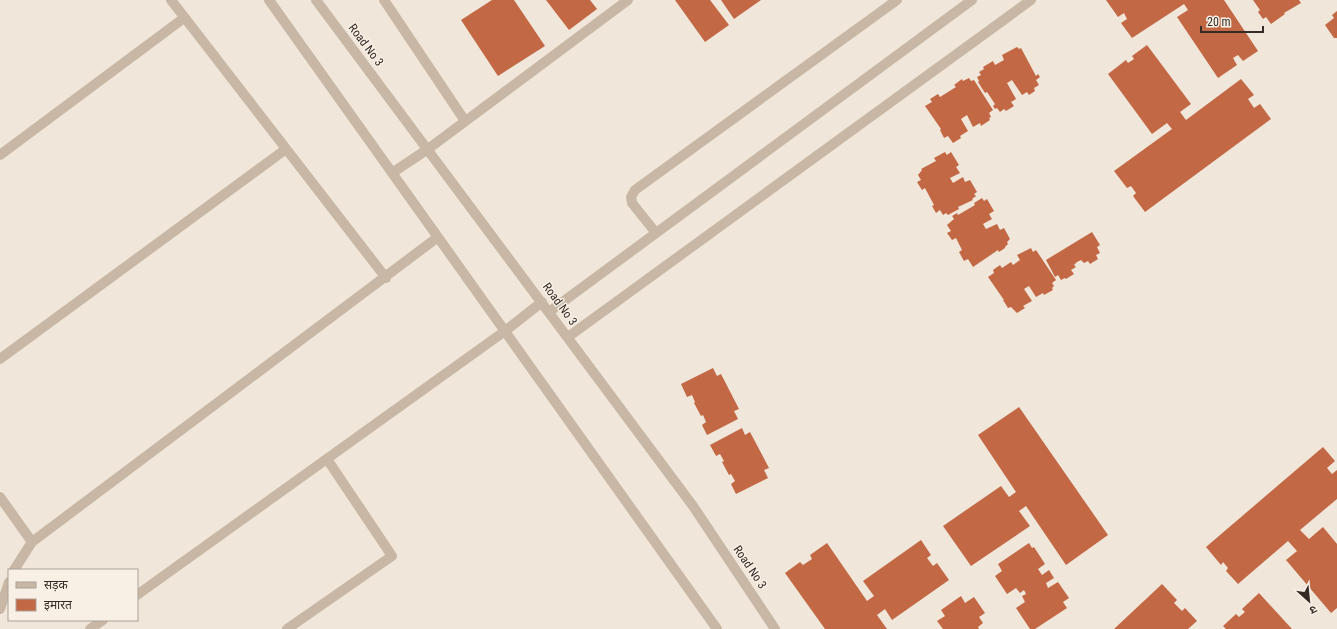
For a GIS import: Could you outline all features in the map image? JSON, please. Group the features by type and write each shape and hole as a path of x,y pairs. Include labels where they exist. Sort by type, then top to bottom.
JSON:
{"street":[{"path":"171,0 386,278"},
{"path":"269,0 717,629"},
{"name":"Road No 3","path":"316,0 693,506 775,629"},
{"path":"384,0 465,121"},
{"path":"392,173 428,149 628,0"},
{"path":"656,233 632,203 631,197 635,190 897,0"},
{"path":"549,312 972,0"},
{"path":"568,338 1031,0"},
{"path":"0,155 184,18"},
{"path":"0,359 286,149"},
{"path":"15,569 32,542 438,238"},
{"path":"138,594 505,331 542,302"},
{"path":"287,629 392,556 327,459"},
{"path":"0,497 32,542"},
{"path":"0,609 8,585"},
{"path":"90,629 102,621"}],"building":[{"path":"492,0 514,0 545,46 498,76 461,20"},
{"path":"546,0 590,0 597,9 569,30"},
{"path":"675,0 710,0 729,25 705,42"},
{"path":"721,0 761,0 734,19"},
{"path":"1106,0 1224,0 1258,51 1243,61 1238,55 1233,58 1237,65 1218,78 1177,17 1188,10 1184,4 1132,38 1121,23 1127,19 1124,13 1118,17"},
{"path":"1253,0 1299,0 1301,3 1284,13 1285,14 1271,24 1266,17 1263,19 1258,12 1260,10"},
{"path":"1337,11 1337,38 1334,38 1325,25 1334,18 1332,15"},
{"path":"1147,45 1191,104 1180,112 1186,120 1241,79 1254,95 1248,99 1254,108 1260,104 1271,119 1145,212 1133,196 1136,193 1131,186 1127,188 1114,171 1172,129 1167,123 1152,134 1108,74 1126,60 1128,63 1134,59 1132,56"},
{"path":"1017,47 1019,49 1021,48 1036,76 1038,74 1040,77 1036,80 1039,85 1034,88 1035,91 1029,95 1027,92 1022,95 1012,80 1007,83 1016,99 1011,102 1014,106 1006,111 1004,109 1000,112 993,106 995,104 987,92 985,93 978,82 977,77 981,75 979,72 984,69 983,67 993,61 995,65 1004,60 1002,55"},
{"path":"969,78 971,81 974,80 993,110 989,113 991,117 989,118 990,120 981,126 980,123 973,127 967,115 961,119 968,131 953,143 948,136 944,138 940,130 941,129 925,106 932,102 930,99 938,94 940,97 956,87 954,85 962,79 963,81"},
{"path":"945,152 947,155 951,152 959,165 956,167 960,173 950,178 953,183 963,177 965,182 970,180 977,192 974,194 976,196 972,199 973,200 958,207 959,209 948,215 946,213 943,215 940,210 936,213 932,206 934,205 925,188 922,190 917,182 921,180 918,175 922,170 921,169 936,161 934,158"},
{"path":"982,198 984,201 987,199 994,211 989,214 992,219 983,224 986,229 997,224 1000,230 1004,228 1010,239 1005,248 999,252 998,250 973,267 968,259 964,261 959,252 962,250 956,238 952,240 947,233 951,231 947,225 954,219 952,216 957,213 958,215 975,205 974,203"},
{"path":"1092,232 1100,245 1097,247 1100,253 1096,255 1098,259 1090,264 1088,261 1084,263 1081,260 1077,262 1074,265 1076,267 1071,270 1074,274 1066,279 1061,280 1058,275 1055,277 1046,260"},
{"path":"1031,248 1033,252 1036,250 1056,280 1052,283 1054,286 1052,288 1053,290 1044,295 1043,293 1036,297 1029,286 1024,289 1032,301 1023,306 1025,308 1017,313 1011,307 1008,308 988,277 994,273 993,270 1000,265 1002,268 1011,262 1013,265 1020,260 1017,255"},
{"path":"713,368 717,376 721,374 739,409 734,411 738,419 707,435 702,425 706,422 703,415 701,416 694,403 695,402 692,395 687,397 681,384"},
{"path":"1019,407 1108,535 1066,565 1026,506 1019,511 1030,526 971,566 943,526 1001,486 1009,497 1016,492 978,435"},
{"path":"742,428 745,435 750,432 769,468 764,470 768,478 736,494 731,484 735,481 731,474 729,475 722,462 724,461 720,454 716,456 710,445"},
{"path":"1323,447 1335,461 1327,468 1332,474 1337,470 1337,499 1300,530 1309,539 1323,527 1337,544 1337,608 1331,613 1286,560 1297,551 1288,541 1238,584 1226,571 1228,568 1223,562 1221,565 1206,547"},
{"path":"921,540 931,555 927,558 933,566 937,563 949,580 892,620 885,609 877,615 887,629 825,629 785,573 800,562 803,565 812,559 810,555 827,543 867,601 874,596 863,581"},
{"path":"1029,543 1032,548 1034,547 1045,564 1038,569 1042,575 1049,570 1054,578 1046,583 1048,588 1058,582 1069,598 1063,602 1067,608 1035,629 1030,629 1016,608 1025,602 1022,596 1026,594 1024,590 1020,593 1016,588 1007,594 995,576 1002,571 998,564"},
{"path":"1162,584 1177,600 1174,603 1182,611 1185,608 1197,621 1188,629 1114,629"},
{"path":"1259,593 1292,629 1226,629 1223,626 1236,614 1239,617 1245,612 1242,609"},
{"path":"961,596 965,603 974,597 985,613 979,617 983,623 978,627 979,629 943,629 937,621 945,616 941,610"}]}
